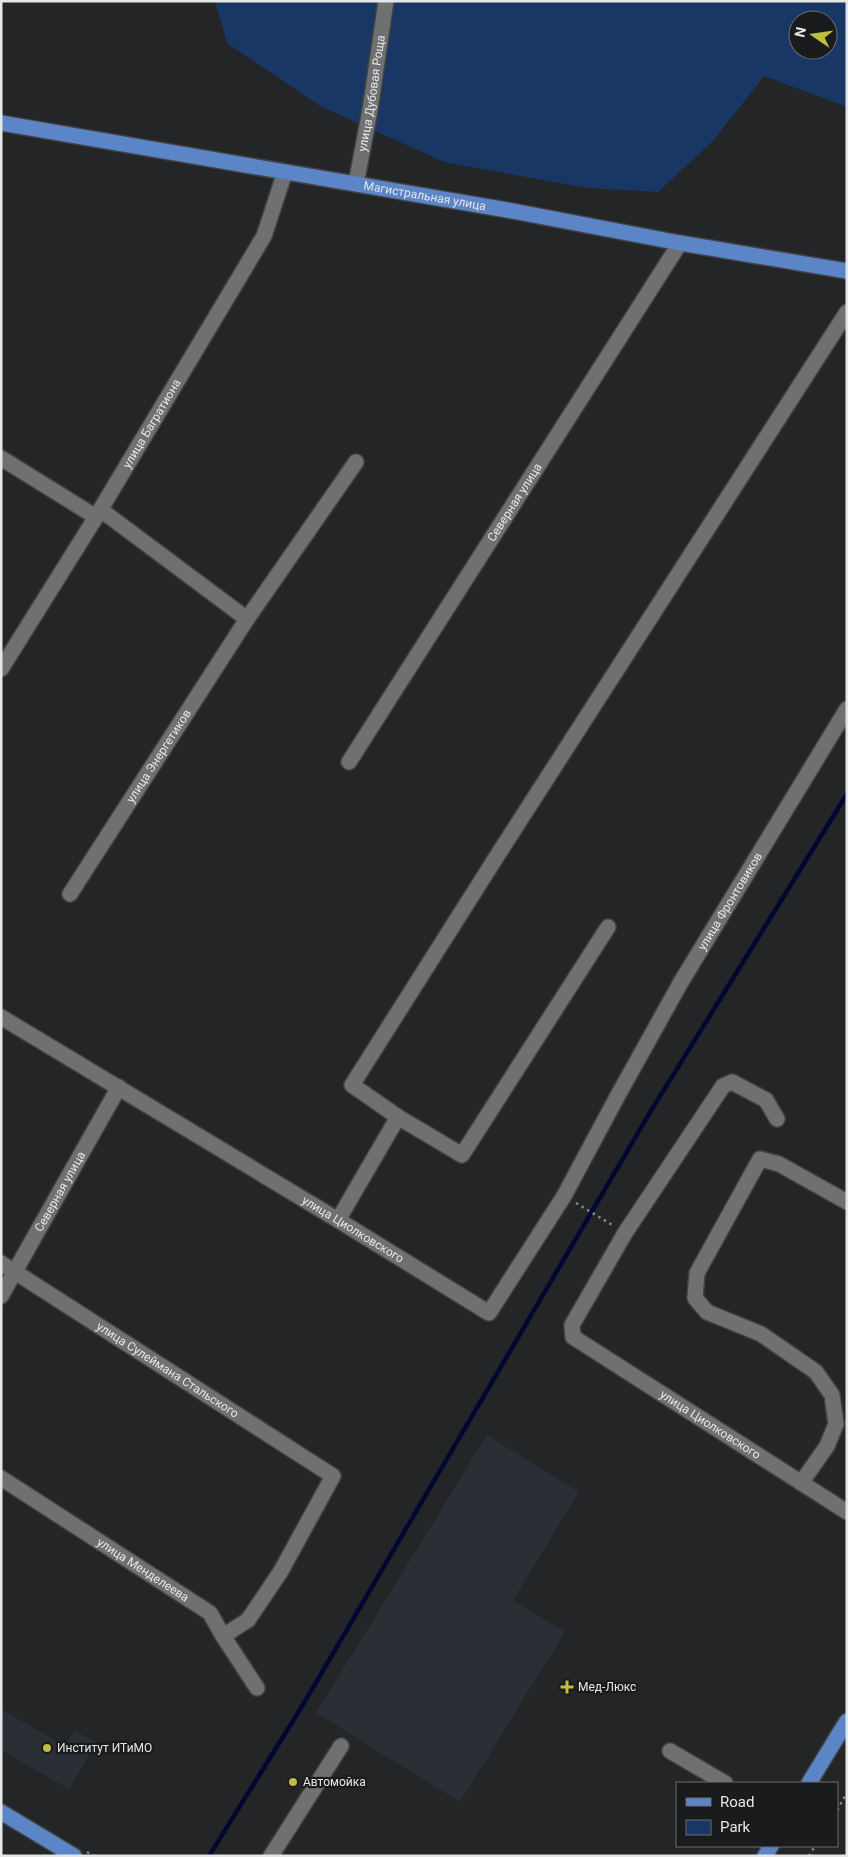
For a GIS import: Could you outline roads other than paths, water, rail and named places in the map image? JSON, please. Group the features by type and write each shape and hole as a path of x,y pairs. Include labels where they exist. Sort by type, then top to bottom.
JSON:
{"main road":[{"name":"Магистральная улица","path":"1,123 356,184 847,272"},
{"path":"810,1782 847,1721"},
{"path":"814,1782 847,1728"},
{"path":"1,1812 74,1856"}],"street":[{"name":"улица Дубовая Роща","path":"356,184 370,110 386,1"},
{"name":"улица Багратиона","path":"1,669 98,513 264,236 286,172"},
{"name":"Северная улица","path":"349,762 680,243"},
{"path":"608,927 462,1155 398,1117 352,1085 515,827 847,312"},
{"path":"1,458 98,513 247,619"},
{"name":"улица Энергетиков","path":"70,894 247,619 356,462"},
{"name":"улица Фронтовиков","path":"617,1097 681,982 847,709"},
{"name":"улица Циолковского","path":"1,1017 489,1313 564,1196 617,1097"},
{"name":"улица Циолковского","path":"777,1119 766,1100 732,1082 723,1086 624,1233 572,1324 573,1337 847,1512"},
{"name":"Северная улица","path":"1,1296 118,1087"},
{"path":"338,1220 398,1117"},
{"path":"801,1483 827,1446 836,1424 832,1395 816,1372 761,1334 707,1312 695,1298 697,1273 760,1159 779,1164 847,1202"},
{"name":"улица Сулеймана Стальского","path":"1,1263 332,1476 282,1571 248,1620 223,1636"},
{"name":"улица Менделеева","path":"1,1478 210,1613 257,1688"},
{"path":"271,1856 341,1746"},
{"path":"670,1751 723,1782"}],"waterway":[{"path":"209,1856 301,1708 649,1114 847,794"}],"place":[{"name":"Мед-Люкс","path":"567,1687"},
{"name":"Институт ИТиМО","path":"47,1748"},
{"name":"Автомойка","path":"293,1782"}]}
